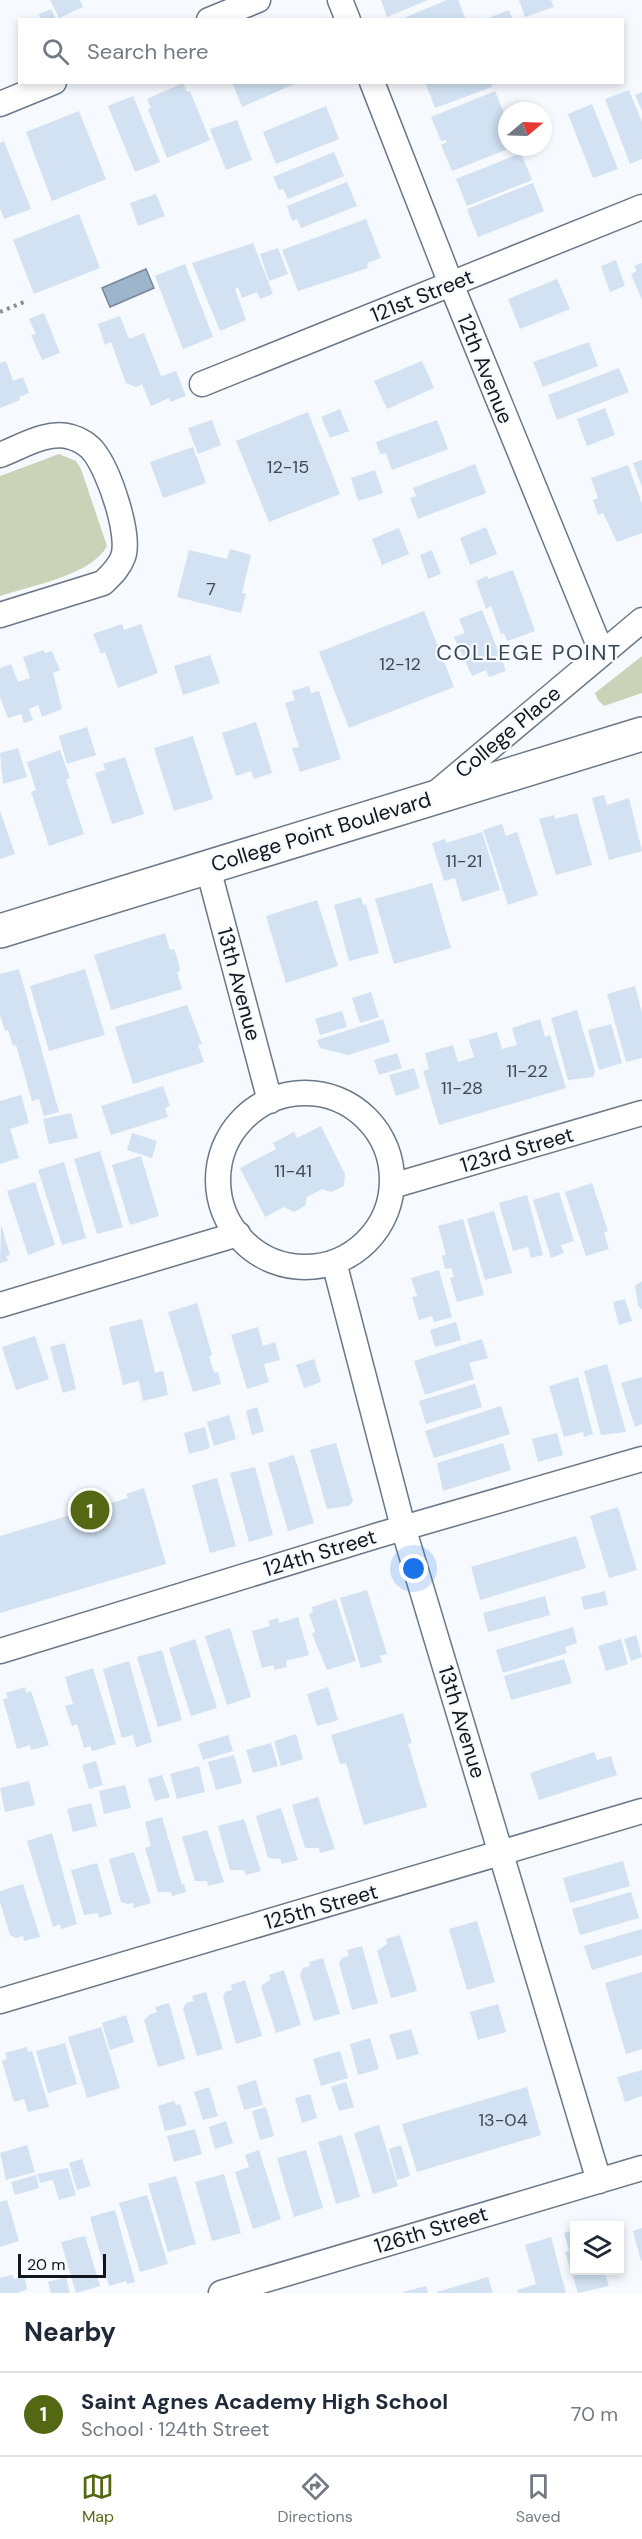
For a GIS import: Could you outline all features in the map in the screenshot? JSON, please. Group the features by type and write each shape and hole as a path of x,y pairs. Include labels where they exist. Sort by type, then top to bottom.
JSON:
{"street":[{"path":"214,18 258,0"},
{"path":"340,0 347,18"},
{"path":"0,104 49,84"},
{"name":"12th Avenue","path":"373,84 451,284 602,653"},
{"name":"121st Street","path":"202,384 642,207"},
{"path":"0,455 47,436 70,436 85,443 101,464 125,530 123,556 114,573 103,583 0,615"},
{"name":"College Place","path":"429,798 642,620"},
{"name":"College Point Boulevard","path":"0,931 642,734"},
{"name":"13th Avenue","path":"208,868 270,1101"},
{"path":"314,1093 339,1100 355,1109 382,1139 389,1158 392,1186 389,1204 377,1230 355,1251 334,1262 319,1266 296,1267 276,1263 249,1247 231,1226 220,1199 218,1176 222,1153 229,1137 243,1118 270,1101 291,1094 314,1093"},
{"name":"123rd Street","path":"392,1186 642,1113"},
{"path":"0,1305 238,1234"},
{"name":"13th Avenue","path":"334,1262 403,1527 599,2181"},
{"name":"124th Street","path":"0,1651 403,1527 642,1459"},
{"name":"125th Street","path":"0,2001 642,1812"},
{"name":"126th Street","path":"221,2293 642,2168"}],"path":[{"path":"0,312 24,302"}],"green space":[{"path":"59,454 76,461 81,469 107,546 88,565 74,572 0,596 0,476"},
{"path":"642,656 642,693 604,706 595,693"}],"water":[{"path":"146,269 154,288 110,307 102,288"}],"building":[{"path":"50,0 80,0 83,7 59,18"},
{"path":"381,0 428,0 387,17"},
{"path":"447,0 458,0 465,18 404,18"},
{"path":"519,0 551,0 554,7 525,17"},
{"path":"51,9 55,18 40,18 39,14"},
{"path":"509,10 512,18 489,18"},
{"path":"183,84 187,92 190,91 210,140 167,158 148,109 151,108 147,99"},
{"path":"233,84 294,84 242,107"},
{"path":"426,84 491,84 492,87 435,108"},
{"path":"629,90 642,122 642,159 630,164 605,99"},
{"path":"495,91 499,102 498,153 452,171 441,145 447,142 446,140 441,141 431,117"},
{"path":"642,92 642,111 635,95"},
{"path":"133,96 160,162 135,172 108,106"},
{"path":"592,104 618,169 593,178 568,114"},
{"path":"326,106 339,139 276,164 263,132"},
{"path":"79,111 106,179 52,201 26,132"},
{"path":"237,120 252,160 226,170 210,129"},
{"path":"4,141 31,209 4,219 0,208 0,143"},
{"path":"334,152 344,176 288,199 283,189 279,190 273,177"},
{"path":"514,156 522,156 532,180 467,206 456,179"},
{"path":"347,182 357,206 301,228 297,219 292,221 287,206"},
{"path":"533,183 544,211 478,237 467,209"},
{"path":"156,194 165,216 138,226 130,203"},
{"path":"79,214 100,268 34,294 13,240"},
{"path":"366,219 381,258 367,263 368,268 298,291 282,250"},
{"path":"253,243 273,294 260,299 257,292 242,298 238,287 235,289 246,320 220,331 192,263"},
{"path":"278,248 288,274 269,281 260,254"},
{"path":"616,260 625,286 610,292 601,266"},
{"path":"642,263 642,300 631,274 637,271 634,266"},
{"path":"185,264 213,337 183,349 155,276"},
{"path":"557,279 570,309 520,329 508,299"},
{"path":"44,313 60,353 42,360 31,335 36,334 29,319"},
{"path":"120,316 129,339 144,333 161,376 176,371 186,396 170,402 169,398 151,406 142,384 136,387 126,383 111,342 105,345 98,324"},
{"path":"589,342 598,366 543,387 533,362"},
{"path":"6,361 13,381 23,377 29,393 19,397 20,400 0,408 0,363"},
{"path":"422,361 434,388 387,409 374,381"},
{"path":"619,368 629,392 557,420 548,395"},
{"path":"605,408 615,435 587,446 577,419"},
{"path":"340,409 349,431 330,438 321,417"},
{"path":"308,412 340,494 269,522 236,441"},
{"path":"212,420 221,445 198,454 188,428"},
{"path":"437,420 448,449 392,470 386,453 380,454 376,442"},
{"path":"193,447 206,483 163,498 150,462"},
{"path":"642,460 642,487 633,463"},
{"path":"475,464 486,493 418,519 410,498 416,496 413,488"},
{"path":"628,465 642,504 642,533 617,542 603,513 598,515 593,500 598,498 591,478"},
{"path":"375,470 383,493 358,501 351,478"},
{"path":"486,527 497,554 470,565 460,538"},
{"path":"399,528 409,554 382,565 372,539"},
{"path":"230,549 251,555 242,593 246,594 241,613 177,597 189,550 227,559"},
{"path":"432,550 441,574 428,579 420,555"},
{"path":"513,570 535,631 507,641 504,633 501,634 491,606 486,609 476,581"},
{"path":"482,610 506,671 489,677 486,670 472,676 454,637 465,633 459,619"},
{"path":"424,611 454,687 349,728 319,652"},
{"path":"122,624 124,630 141,624 158,673 118,688 105,652 101,654 93,634"},
{"path":"44,650 45,653 52,651 60,670 53,673 62,709 42,717 38,705 29,709 33,720 24,723 21,714 8,718 0,697 0,668 11,664 18,682 30,678 23,657"},
{"path":"210,655 220,683 183,695 174,666"},
{"path":"309,686 311,693 319,691 341,759 300,772 292,748 299,747 285,703 295,700 292,691"},
{"path":"256,722 272,773 254,779 251,771 236,776 222,733"},
{"path":"87,727 96,755 67,764 59,736"},
{"path":"193,736 213,799 174,811 154,748"},
{"path":"18,748 27,777 3,784 0,753"},
{"path":"60,750 70,778 66,780 84,834 49,846 31,792 36,790 27,762"},
{"path":"125,757 144,814 112,824 95,773 105,770 103,764"},
{"path":"604,795 607,805 629,798 642,851 609,860 592,798"},
{"path":"0,811 15,854 0,859"},
{"path":"577,813 592,865 556,875 539,819 554,815 555,819"},
{"path":"502,824 506,836 517,832 538,895 508,905 483,830"},
{"path":"482,832 500,890 462,902 455,878 444,881 432,843 445,839 446,843"},
{"path":"432,883 451,948 394,964 375,899"},
{"path":"361,897 363,905 366,904 379,953 349,961 334,905"},
{"path":"317,900 338,966 286,983 266,916"},
{"path":"165,933 170,950 174,949 178,960 180,971 177,972 182,989 111,1010 94,955"},
{"path":"19,969 59,1112 44,1116 39,1099 32,1101 16,1045 13,1046 8,1030 5,1031 0,1015 0,974"},
{"path":"85,969 105,1035 49,1051 30,986"},
{"path":"635,986 642,1013 642,1058 626,1062 607,994"},
{"path":"371,992 379,1017 360,1023 352,998"},
{"path":"187,1005 202,1044 198,1045 204,1062 133,1084 115,1027"},
{"path":"577,1010 595,1071 593,1077 568,1080 551,1018"},
{"path":"342,1011 347,1027 320,1035 315,1019"},
{"path":"383,1019 390,1042 348,1055 320,1048 317,1040"},
{"path":"540,1019 545,1037 550,1035 566,1088 439,1125 423,1071 429,1069 425,1053 453,1045 458,1062 465,1060 474,1057 469,1040 497,1032 502,1049 517,1045 512,1028"},
{"path":"611,1024 622,1063 599,1070 588,1030"},
{"path":"397,1053 402,1068 379,1075 374,1060"},
{"path":"414,1068 420,1088 396,1096 389,1075"},
{"path":"163,1086 170,1106 165,1108 168,1117 111,1135 101,1106"},
{"path":"21,1095 29,1123 10,1129 19,1158 0,1164 0,1101"},
{"path":"71,1113 78,1138 49,1144 43,1119"},
{"path":"321,1126 345,1174 344,1186 331,1192 322,1189 307,1197 305,1206 294,1212 284,1207 265,1217 240,1168 276,1149 273,1143 294,1132 297,1138"},
{"path":"132,1133 157,1141 152,1158 127,1150"},
{"path":"100,1151 123,1227 97,1234 74,1159"},
{"path":"141,1156 159,1216 130,1225 112,1165"},
{"path":"64,1162 86,1238 62,1245 38,1170"},
{"path":"35,1182 55,1245 28,1255 7,1191"},
{"path":"592,1183 608,1231 604,1233 609,1249 586,1256 565,1192"},
{"path":"559,1192 574,1241 561,1245 564,1253 551,1258 533,1200"},
{"path":"527,1195 543,1255 531,1258 528,1247 513,1251 499,1203"},
{"path":"494,1211 512,1273 485,1280 467,1219"},
{"path":"463,1219 484,1295 457,1302 450,1278 454,1277 451,1268 445,1269 442,1256 446,1254 438,1226"},
{"path":"1,1224 10,1255 6,1256 8,1261 0,1263"},
{"path":"439,1270 452,1317 434,1322 432,1316 419,1320 412,1297 417,1296 411,1278"},
{"path":"642,1281 642,1310 638,1305 635,1286"},
{"path":"625,1299 632,1321 619,1325 613,1302"},
{"path":"197,1303 212,1355 209,1356 214,1373 218,1372 221,1384 193,1392 168,1312"},
{"path":"142,1319 155,1373 163,1371 168,1395 143,1401 139,1381 123,1385 109,1327"},
{"path":"456,1322 461,1340 435,1347 430,1330"},
{"path":"258,1327 263,1346 275,1342 280,1360 264,1364 269,1382 247,1389 231,1335"},
{"path":"35,1336 49,1379 16,1390 2,1347"},
{"path":"482,1339 488,1358 469,1363 474,1379 425,1395 414,1361"},
{"path":"65,1343 76,1389 63,1393 50,1347"},
{"path":"314,1359 321,1382 304,1388 296,1365"},
{"path":"607,1364 626,1432 601,1435 584,1371"},
{"path":"578,1377 593,1434 584,1437 583,1432 564,1437 549,1386"},
{"path":"642,1377 642,1424 635,1427 621,1383"},
{"path":"475,1384 482,1407 426,1424 419,1401"},
{"path":"501,1406 510,1434 434,1458 425,1431"},
{"path":"257,1407 264,1431 252,1435 246,1411"},
{"path":"229,1415 236,1439 214,1446 207,1422"},
{"path":"205,1427 210,1448 189,1454 184,1433"},
{"path":"557,1433 563,1455 538,1462 532,1439"},
{"path":"336,1443 353,1501 349,1506 327,1509 310,1450"},
{"path":"503,1443 511,1470 443,1491 437,1463"},
{"path":"294,1455 314,1523 288,1531 268,1463"},
{"path":"255,1467 273,1535 249,1542 230,1473"},
{"path":"217,1478 236,1546 210,1553 192,1485"},
{"path":"144,1488 166,1564 0,1613 0,1536 128,1498 126,1494"},
{"path":"618,1507 637,1570 609,1578 590,1516"},
{"path":"576,1536 586,1568 480,1600 471,1567"},
{"path":"367,1590 387,1654 380,1656 382,1662 361,1668 340,1598"},
{"path":"605,1591 608,1605 584,1610 581,1597"},
{"path":"545,1596 550,1615 488,1632 483,1613"},
{"path":"336,1599 356,1661 327,1670 312,1634 315,1632 309,1614 313,1612 312,1607"},
{"path":"298,1617 309,1655 286,1661 287,1667 275,1670 273,1665 262,1668 252,1631 270,1626 268,1621 278,1618 279,1623"},
{"path":"573,1627 577,1643 565,1647 567,1653 503,1673 496,1650"},
{"path":"230,1628 251,1697 227,1705 205,1636"},
{"path":"636,1635 642,1657 631,1661 624,1639"},
{"path":"195,1639 217,1708 191,1716 169,1648"},
{"path":"621,1639 628,1664 606,1671 598,1646"},
{"path":"162,1650 182,1720 158,1727 137,1657"},
{"path":"564,1659 572,1683 511,1700 504,1676"},
{"path":"129,1661 152,1742 136,1747 133,1735 122,1738 103,1669"},
{"path":"93,1668 116,1744 92,1751 90,1746 84,1748 77,1724 72,1726 65,1706 73,1704 65,1677"},
{"path":"25,1687 26,1693 31,1691 49,1745 31,1750 30,1745 17,1749 3,1699 8,1698 6,1693"},
{"path":"328,1687 338,1720 317,1726 307,1694"},
{"path":"403,1713 412,1743 408,1744 427,1807 364,1825 346,1763 340,1764 331,1735"},
{"path":"296,1734 303,1759 281,1766 274,1741"},
{"path":"228,1735 233,1751 203,1760 198,1744"},
{"path":"271,1743 278,1766 253,1773 246,1750"},
{"path":"594,1752 597,1760 611,1756 617,1775 539,1800 530,1773"},
{"path":"234,1755 242,1783 216,1790 208,1762"},
{"path":"96,1761 103,1785 89,1789 82,1765"},
{"path":"199,1766 205,1792 177,1799 170,1774"},
{"path":"162,1775 170,1797 155,1801 148,1779"},
{"path":"29,1781 35,1805 5,1812 0,1788"},
{"path":"125,1785 131,1808 104,1814 99,1791"},
{"path":"318,1797 335,1849 320,1853 319,1848 305,1848 292,1805"},
{"path":"91,1803 97,1826 73,1832 67,1809"},
{"path":"281,1808 298,1860 282,1864 280,1859 268,1858 256,1816"},
{"path":"162,1817 186,1892 172,1896 171,1892 158,1892 145,1848 151,1846 145,1822"},
{"path":"244,1819 261,1871 246,1875 244,1870 230,1870 218,1826"},
{"path":"207,1830 224,1882 208,1886 207,1881 195,1881 182,1837"},
{"path":"52,1833 77,1924 61,1929 60,1924 53,1927 27,1841"},
{"path":"134,1852 151,1903 134,1908 133,1903 121,1902 109,1859"},
{"path":"623,1861 630,1886 570,1903 563,1878"},
{"path":"97,1863 112,1914 99,1918 98,1913 84,1915 71,1870"},
{"path":"23,1884 40,1937 24,1941 23,1936 16,1938 10,1935 0,1902 0,1891"},
{"path":"631,1892 639,1918 580,1935 572,1909"},
{"path":"477,1921 495,1982 467,1990 449,1929"},
{"path":"642,1929 642,1955 592,1970 584,1946"},
{"path":"400,1935 417,1991 391,1998 377,1951 387,1944 386,1939"},
{"path":"362,1946 378,2003 352,2010 339,1963 342,1958 349,1956 347,1950"},
{"path":"323,1958 340,2014 314,2021 300,1975 303,1968 310,1966 309,1962"},
{"path":"284,1970 301,2025 276,2033 261,1986 271,1979 269,1975"},
{"path":"642,1972 642,2049 626,2054 605,1983"},
{"path":"245,1980 262,2036 236,2044 223,1997 225,1992 232,1990 231,1985"},
{"path":"206,1992 223,2049 197,2056 183,2009 186,2003 194,2001 192,1996"},
{"path":"169,2003 185,2059 158,2067 144,2020 157,2012 155,2007"},
{"path":"498,2004 506,2032 478,2040 470,2012"},
{"path":"126,2015 134,2042 110,2050 102,2023"},
{"path":"101,2027 120,2088 87,2098 68,2037"},
{"path":"411,2029 419,2054 397,2060 389,2035"},
{"path":"370,2038 379,2069 358,2075 350,2044"},
{"path":"65,2043 77,2084 48,2093 36,2051"},
{"path":"27,2047 28,2052 32,2051 49,2107 28,2112 24,2099 14,2102 2,2061 7,2059 5,2053"},
{"path":"340,2051 348,2078 321,2086 313,2059"},
{"path":"642,2070 642,2096 625,2102 617,2077"},
{"path":"256,2080 263,2105 244,2110 237,2086"},
{"path":"346,2082 354,2107 339,2111 331,2087"},
{"path":"209,2087 218,2116 203,2120 194,2092"},
{"path":"527,2087 541,2135 417,2172 402,2124"},
{"path":"310,2094 317,2118 302,2123 295,2098"},
{"path":"174,2101 176,2105 180,2104 187,2125 165,2131 158,2106"},
{"path":"266,2107 274,2136 260,2140 252,2111"},
{"path":"226,2121 233,2143 215,2149 209,2127"},
{"path":"379,2125 398,2186 373,2194 354,2133"},
{"path":"195,2129 202,2154 174,2162 167,2136"},
{"path":"342,2135 360,2197 336,2204 318,2142"},
{"path":"27,2145 35,2172 6,2180 0,2153"},
{"path":"401,2145 410,2176 397,2180 389,2149"},
{"path":"259,2150 281,2219 253,2229 235,2172 249,2167 245,2155"},
{"path":"306,2150 323,2208 294,2217 277,2158"},
{"path":"82,2159 91,2186 77,2190 69,2163"},
{"path":"68,2168 76,2195 59,2200 53,2180 40,2183 37,2174"},
{"path":"224,2174 241,2233 212,2241 195,2182"},
{"path":"36,2175 39,2188 15,2195 11,2182"},
{"path":"176,2176 196,2244 168,2252 148,2184"},
{"path":"147,2195 168,2264 140,2272 119,2203"},
{"path":"7,2200 19,2241 0,2247 0,2202"},
{"path":"115,2210 135,2282 127,2284 126,2281 109,2286 90,2217"},
{"path":"642,2228 642,2261 641,2261 633,2231"},
{"path":"570,2231 570,2268 565,2252 569,2251 564,2233"},
{"path":"85,2236 100,2286 76,2293 61,2242"},
{"path":"551,2237 566,2293 518,2293 517,2290 536,2284 525,2245"},
{"path":"12,2275 14,2279 24,2276 27,2289 18,2293 0,2293 0,2278"},
{"path":"572,2275 605,2275 609,2286 578,2293"},
{"path":"66,2277 70,2293 51,2293 48,2282"},
{"path":"488,2277 493,2293 437,2293 437,2292"},
{"path":"426,2286 428,2293 403,2293 403,2292"}],"place":[{"name":"Saint Agnes Academy High School","path":"90,1510"}],"district":[{"name":"COLLEGE POINT","path":"529,652"}]}
